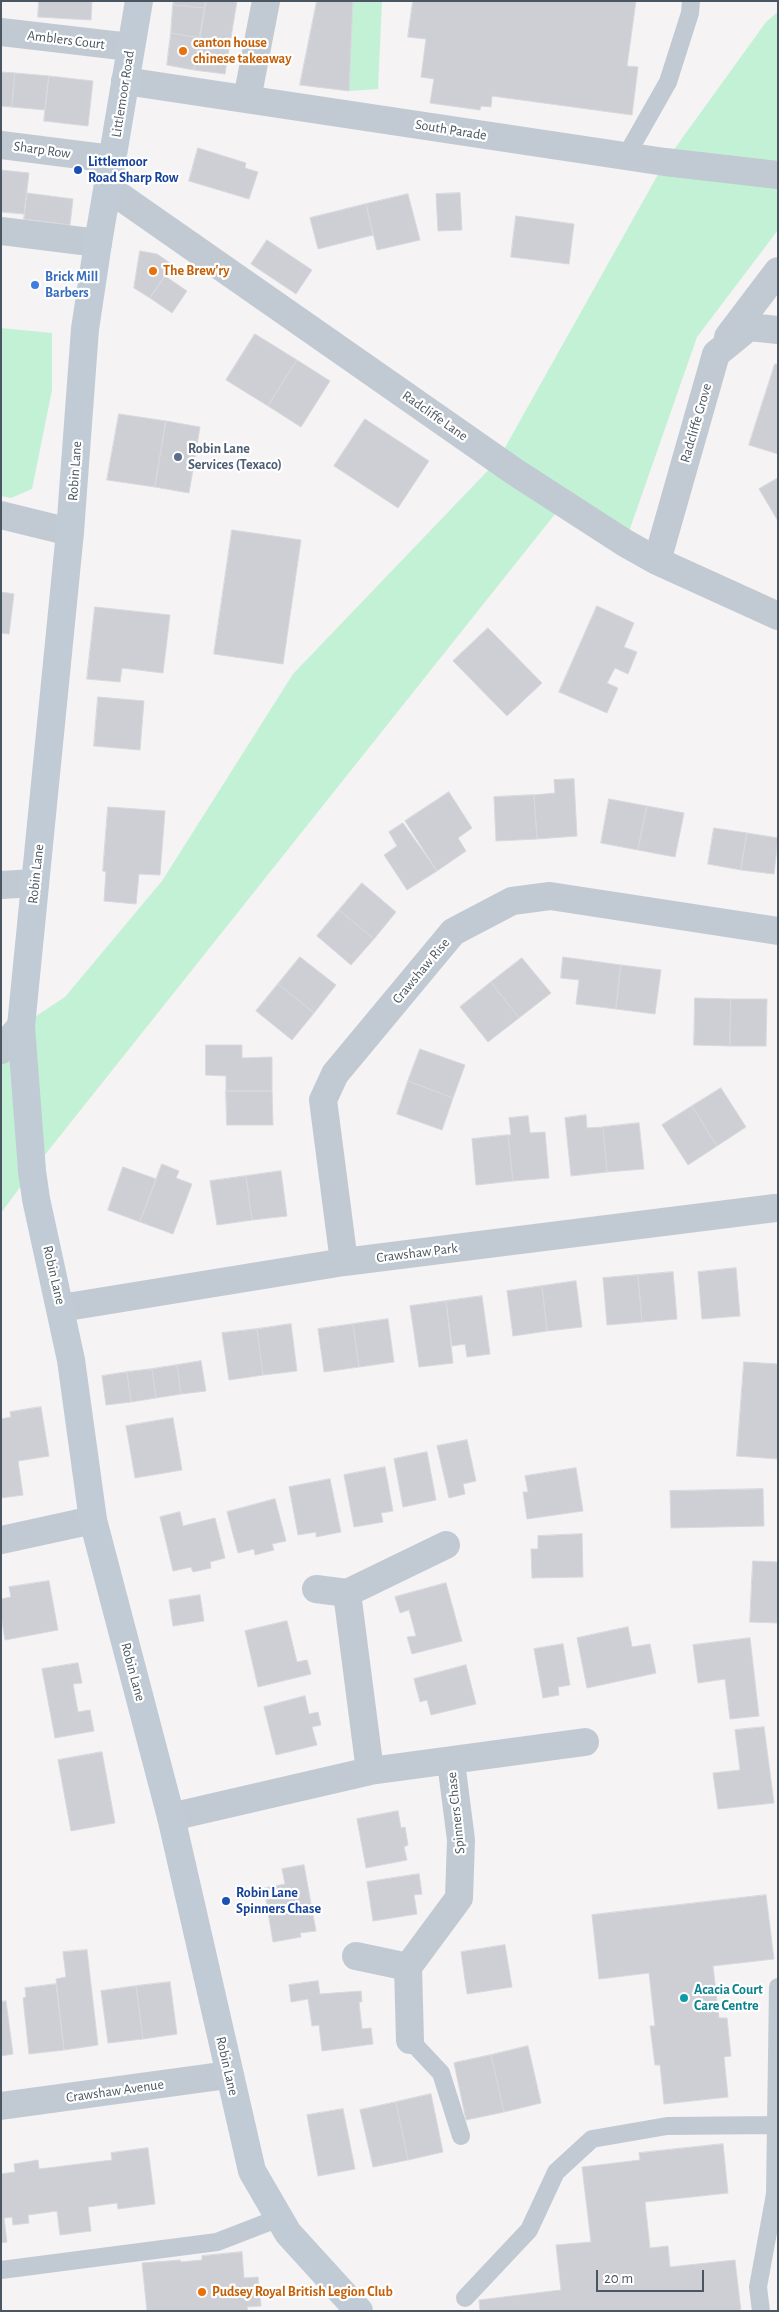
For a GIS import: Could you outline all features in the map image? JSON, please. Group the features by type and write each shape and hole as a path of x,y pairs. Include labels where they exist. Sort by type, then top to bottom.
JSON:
{"street":[{"name":"Littlemoor Road","path":"108,188 139,1"},
{"path":"247,99 266,1"},
{"name":"Amblers Court","path":"1,32 130,47"},
{"name":"South Parade","path":"125,80 665,162 778,175"},
{"name":"Sharp Row","path":"1,144 112,159"},
{"name":"Robin Lane","path":"108,188 85,329 70,532 21,1026 36,1198 71,1360 93,1520 171,1817 228,2075 252,2171 288,2233 359,2311"},
{"name":"Radcliffe Lane","path":"108,188 515,472 625,543 657,561 778,616"},
{"path":"1,231 98,243"},
{"path":"716,354 778,271"},
{"path":"716,354 749,327 778,330"},
{"name":"Radcliffe Grove","path":"657,561 716,354"},
{"path":"1,515 70,532"},
{"path":"1,885 35,883"},
{"name":"Crawshaw Rise","path":"344,1262 323,1100 335,1074 453,932 512,900 550,896 778,931"},
{"path":"1,1050 21,1026"},
{"name":"Crawshaw Park","path":"61,1308 344,1262 775,1208"},
{"path":"1,1540 93,1520"},
{"path":"316,1589 347,1593 446,1545"},
{"path":"347,1593 370,1771"},
{"name":"Spinners Chase","path":"171,1817 370,1771 450,1762 585,1742"},
{"name":"Spinners Chase","path":"408,1967 459,1898 462,1840 450,1762"},
{"path":"356,1956 408,1967 410,2040"},
{"name":"Crawshaw Avenue","path":"1,2106 228,2075"}],"lane":[{"path":"626,156 668,82 690,12 691,1"},
{"path":"761,2311 758,2287 775,2194 778,1986"},
{"path":"410,2040 441,2073 461,2136"},
{"path":"465,2298 529,2230 556,2172 592,2139 667,2126 776,2125"},
{"path":"1,2270 217,2242 279,2218"}],"green space":[{"path":"353,1 382,1 378,89 349,91"},
{"path":"778,12 778,230 697,337 625,543 563,504 32,1171 1,1213 1,1050 21,1026 65,997 162,881 293,674 498,460 665,162 766,22"},
{"path":"1,328 52,333 52,390 32,489 11,498 1,496"}],"building":[{"path":"39,1 92,1 91,20 38,17"},
{"path":"174,1 206,1 205,8 173,5"},
{"path":"206,1 237,1 225,74 194,70"},
{"path":"317,1 353,1 349,91 300,85"},
{"path":"413,1 636,1 627,66 638,67 632,115 492,96 491,107 481,106 480,110 430,103 434,79 421,77 426,39 408,37"},
{"path":"173,5 205,8 200,38 171,33"},
{"name":"canton house chinese takeaway","path":"171,33 200,38 194,70 167,65"},
{"path":"1,72 15,73 12,107 1,106"},
{"path":"15,73 49,76 45,110 12,107"},
{"path":"49,76 93,81 88,126 44,121"},
{"path":"198,148 246,163 245,168 258,172 249,199 189,181"},
{"path":"1,170 29,173 24,214 1,212"},
{"path":"27,193 73,199 70,225 24,219"},
{"path":"460,193 462,230 438,231 436,194"},
{"path":"408,194 420,240 377,250 366,204"},
{"path":"366,204 373,235 318,249 310,218"},
{"path":"516,216 574,224 569,264 511,257"},
{"path":"267,240 312,270 296,294 251,264"},
{"name":"The Brew'ry","path":"140,251 157,254 173,265 150,298 134,288"},
{"path":"165,276 187,291 172,313 150,298"},
{"path":"255,334 297,360 268,406 226,380"},
{"path":"297,360 330,381 301,427 268,406"},
{"path":"775,364 778,364 778,454 749,445"},
{"path":"119,414 166,421 155,487 107,480"},
{"path":"365,419 429,461 398,508 334,466"},
{"name":"Robin Lane Services (Texaco)","path":"166,421 200,427 189,493 155,487"},
{"path":"778,478 778,521 759,489"},
{"path":"232,530 301,540 283,664 214,654"},
{"path":"1,592 14,594 9,634 1,633"},
{"path":"597,606 634,623 624,647 637,652 628,674 615,668 607,683 618,688 607,713 559,692"},
{"path":"95,607 170,615 163,673 122,668 120,682 87,679"},
{"path":"488,628 542,683 507,716 453,661"},
{"path":"98,697 144,701 140,750 94,746"},
{"path":"574,779 577,836 537,839 534,795 555,793 554,780"},
{"path":"449,792 472,828 458,838 466,851 437,871 405,821"},
{"path":"534,795 537,839 496,841 494,797"},
{"path":"609,799 647,806 638,850 601,843"},
{"path":"647,806 684,813 675,857 638,850"},
{"path":"108,807 165,811 160,875 139,874 136,904 104,901 106,872 103,871"},
{"path":"403,823 437,871 407,890 384,855 397,846 389,832"},
{"path":"714,828 747,833 741,870 708,864"},
{"path":"747,833 778,838 774,874 741,870"},
{"path":"362,883 396,912 374,939 339,910"},
{"path":"339,910 374,939 351,965 317,936"},
{"path":"300,957 336,985 314,1013 278,984"},
{"path":"563,957 621,965 616,1009 576,1004 579,980 561,978"},
{"path":"522,958 551,993 519,1018 491,982"},
{"path":"621,965 661,970 655,1014 616,1009"},
{"path":"491,982 519,1018 488,1042 460,1007"},
{"path":"278,984 314,1013 292,1040 256,1011"},
{"path":"695,998 731,999 730,1046 694,1045"},
{"path":"731,999 767,999 766,1046 730,1046"},
{"path":"206,1045 242,1045 242,1058 272,1057 272,1091 226,1091 226,1076 206,1075"},
{"path":"420,1049 465,1065 453,1098 408,1081"},
{"path":"408,1081 453,1098 442,1130 397,1114"},
{"path":"721,1088 746,1127 717,1146 692,1106"},
{"path":"226,1091 272,1091 273,1125 227,1125"},
{"path":"692,1106 717,1146 688,1165 662,1125"},
{"path":"586,1115 587,1128 603,1127 607,1172 571,1176 565,1118"},
{"path":"528,1116 530,1133 545,1132 549,1178 513,1181 508,1135 511,1135 509,1118"},
{"path":"639,1123 644,1169 607,1172 603,1127"},
{"path":"508,1135 513,1181 476,1185 472,1139"},
{"path":"162,1164 179,1171 176,1178 192,1184 173,1234 140,1222"},
{"path":"123,1167 156,1179 140,1222 108,1210"},
{"path":"281,1171 287,1216 252,1220 246,1176"},
{"path":"246,1176 252,1220 217,1225 210,1181"},
{"path":"736,1268 740,1316 702,1319 698,1272"},
{"path":"673,1272 677,1319 642,1322 638,1275"},
{"path":"638,1275 642,1322 607,1325 603,1278"},
{"path":"576,1281 582,1327 547,1331 542,1286"},
{"path":"542,1286 547,1331 513,1336 507,1291"},
{"path":"482,1296 490,1354 467,1357 465,1344 452,1346 446,1301"},
{"path":"446,1301 453,1363 419,1367 410,1306"},
{"path":"388,1319 394,1362 359,1367 353,1324"},
{"path":"291,1324 297,1371 263,1375 257,1329"},
{"path":"353,1324 359,1367 324,1372 318,1329"},
{"path":"257,1329 263,1375 229,1380 222,1333"},
{"path":"201,1361 206,1391 181,1394 177,1365"},
{"path":"744,1362 778,1364 778,1459 737,1456"},
{"path":"177,1365 181,1394 156,1398 152,1369"},
{"path":"152,1369 156,1398 131,1402 127,1372"},
{"path":"127,1372 131,1402 106,1405 102,1376"},
{"path":"41,1407 49,1456 18,1461 23,1495 1,1498 1,1419 11,1417 10,1412"},
{"path":"173,1418 182,1470 135,1478 126,1426"},
{"path":"467,1440 476,1481 463,1484 465,1494 449,1498 437,1446"},
{"path":"427,1452 436,1500 403,1507 394,1459"},
{"path":"385,1467 393,1511 381,1513 383,1522 354,1527 344,1475"},
{"path":"576,1468 583,1511 527,1519 523,1492 528,1492 525,1476"},
{"path":"330,1479 341,1532 316,1537 316,1532 298,1535 289,1487"},
{"path":"763,1489 764,1526 671,1528 670,1491"},
{"path":"275,1499 286,1541 272,1544 274,1550 255,1555 254,1549 238,1553 227,1512"},
{"path":"180,1512 183,1526 215,1518 225,1558 210,1562 211,1568 193,1572 191,1567 173,1571 160,1517"},
{"path":"582,1534 583,1577 532,1578 531,1549 538,1549 538,1536"},
{"path":"753,1561 778,1562 778,1623 750,1622"},
{"path":"49,1581 58,1630 5,1640 1,1616 1,1599 11,1597 9,1587"},
{"path":"446,1583 462,1641 412,1654 407,1637 416,1636 409,1610 400,1613 395,1597"},
{"path":"200,1595 204,1621 173,1626 169,1600"},
{"path":"287,1621 297,1662 307,1660 311,1674 258,1687 245,1631"},
{"path":"628,1627 632,1647 650,1644 656,1673 587,1688 577,1638"},
{"path":"750,1638 759,1716 730,1719 725,1679 698,1683 693,1645"},
{"path":"563,1644 570,1685 558,1687 559,1695 543,1698 534,1649"},
{"path":"78,1663 82,1683 73,1684 78,1712 90,1710 94,1731 55,1738 42,1669"},
{"path":"466,1665 476,1704 431,1715 427,1700 420,1702 414,1679"},
{"path":"305,1696 309,1714 318,1712 321,1725 312,1727 317,1745 276,1755 264,1707"},
{"path":"764,1727 774,1803 718,1809 713,1773 740,1770 735,1730"},
{"path":"102,1752 115,1823 71,1831 58,1760"},
{"path":"398,1811 401,1828 405,1827 408,1845 404,1847 407,1860 366,1868 357,1819"},
{"path":"304,1865 316,1931 300,1933 301,1937 273,1942 264,1888 285,1884 282,1869"},
{"path":"419,1874 422,1894 414,1895 417,1914 373,1921 367,1882"},
{"name":"Acacia Court Care Centre","path":"766,1895 774,1959 713,1966 719,2018 727,2018 731,2056 724,2057 728,2097 664,2104 660,2065 655,2065 650,2026 655,2026 649,1973 599,1979 592,1915"},
{"path":"505,1945 512,1987 467,1994 461,1952"},
{"path":"87,1950 98,2045 64,2050 56,1979 66,1977 63,1952"},
{"path":"318,1981 320,1994 361,1991 362,2002 359,2002 362,2029 371,2028 373,2044 322,2051 319,2025 312,2026 308,1999 291,2002 289,1985"},
{"path":"170,1982 177,2034 143,2039 136,1986"},
{"path":"56,1984 64,2050 29,2054 23,1998 26,1997 25,1988"},
{"path":"136,1986 143,2039 108,2043 101,1991"},
{"path":"6,2001 13,2054 1,2056 1,2002"},
{"path":"528,2046 541,2103 504,2112 491,2055"},
{"path":"491,2055 504,2112 466,2120 454,2063"},
{"path":"431,2094 443,2152 408,2160 396,2102"},
{"path":"396,2102 408,2160 373,2167 360,2110"},
{"path":"343,2109 355,2169 318,2176 307,2115"},
{"path":"723,2144 728,2193 645,2202 650,2248 668,2246 670,2267 735,2260 741,2311 480,2311 479,2300 561,2290 556,2245 591,2242 582,2167 640,2160 639,2153"},
{"path":"148,2148 155,2204 118,2209 117,2203 88,2207 91,2231 60,2235 57,2211 28,2215 29,2223 13,2225 12,2217 4,2218 7,2242 1,2243 1,2174 15,2172 14,2164 38,2160 39,2169 112,2160 111,2153"},
{"name":"Pudsey Royal British Legion Club","path":"242,2252 244,2278 258,2277 261,2306 247,2307 248,2311 147,2311 142,2263 202,2260 202,2256"}],"place":[{"name":"canton house chinese takeaway","path":"183,51"},
{"name":"Littlemoor Road Sharp Row","path":"78,170"},
{"name":"The Brew'ry","path":"153,271"},
{"name":"Brick Mill Barbers","path":"35,285"},
{"name":"Robin Lane Services (Texaco)","path":"178,457"},
{"name":"Robin Lane Spinners Chase","path":"226,1901"},
{"name":"Acacia Court Care Centre","path":"684,1998"},
{"name":"Pudsey Royal British Legion Club","path":"202,2292"}]}
